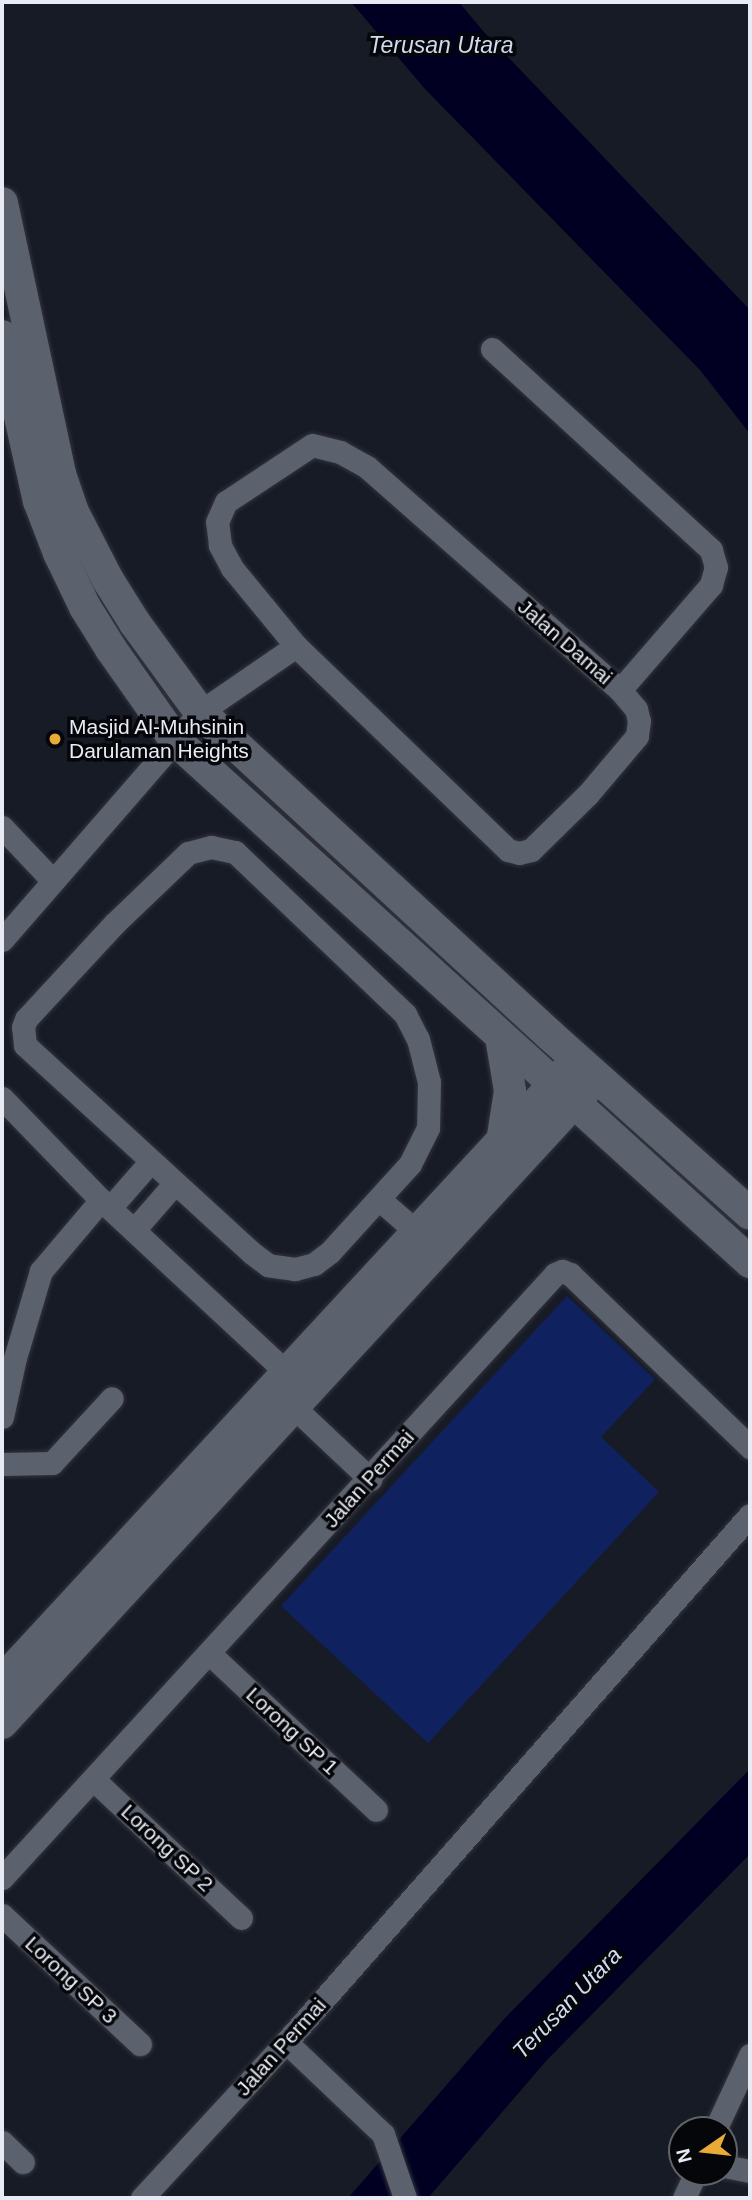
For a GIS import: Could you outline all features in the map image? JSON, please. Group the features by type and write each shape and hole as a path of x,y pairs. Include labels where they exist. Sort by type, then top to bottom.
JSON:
{"street":[{"path":"2,203 60,474 73,512 108,580 135,623 200,712 587,1069 750,1214"},
{"path":"2,336 39,501 59,553 85,607 111,649 176,740 750,1262"},
{"path":"492,349 711,550 716,567 711,585 620,690"},
{"name":"Jalan Damai","path":"312,445 340,452 367,467 620,690 636,709 639,721 637,736 588,794 531,850 519,853 508,850 296,646 232,568 220,545 217,522 226,502 312,445"},
{"path":"2,940 200,712 296,646"},
{"path":"2,827 53,881"},
{"path":"211,847 235,852 405,1014 418,1039 429,1082 428,1128 410,1164 380,1200 330,1252 314,1264 281,1268 268,1265 175,1183 32,1054 25,1045 23,1027 26,1019 167,869 188,853 211,847"},
{"path":"501,1037 510,1091 502,1142"},
{"path":"2,1723 291,1391 587,1069"},
{"path":"2,1681 291,1391 418,1233 502,1142 564,1094"},
{"path":"2,1098 291,1391 370,1479"},
{"path":"2,1417 15,1358 41,1271 151,1161"},
{"path":"134,1230 175,1183"},
{"path":"380,1200 418,1233"},
{"name":"Jalan Permai","path":"2,1878 555,1275 562,1272 570,1274 750,1447"},
{"path":"2,1464 52,1463 112,1398"},
{"name":"Jalan Permai","path":"142,2198 286,2042 750,1515"},
{"name":"Lorong SP 1","path":"209,1653 376,1810"},
{"name":"Lorong SP 2","path":"93,1779 242,1918"},
{"name":"Lorong SP 3","path":"2,1916 140,2044"},
{"path":"286,2042 387,2140 405,2198"},
{"path":"722,2116 750,2055"},
{"path":"2,2142 23,2162"}],"shaded area":[{"path":"567,1296 655,1379 601,1437 659,1492 428,1743 281,1606"}],"water":[{"name":"Terusan Utara","path":"351,2 459,2 483,31 750,310 750,434 700,370 425,89"},
{"name":"Terusan Utara","path":"750,1769 750,1854 547,2060 428,2198 348,2198 504,2019"}],"place":[{"name":"Masjid Al-Muhsinin Darulaman Heights","path":"55,739"}]}
